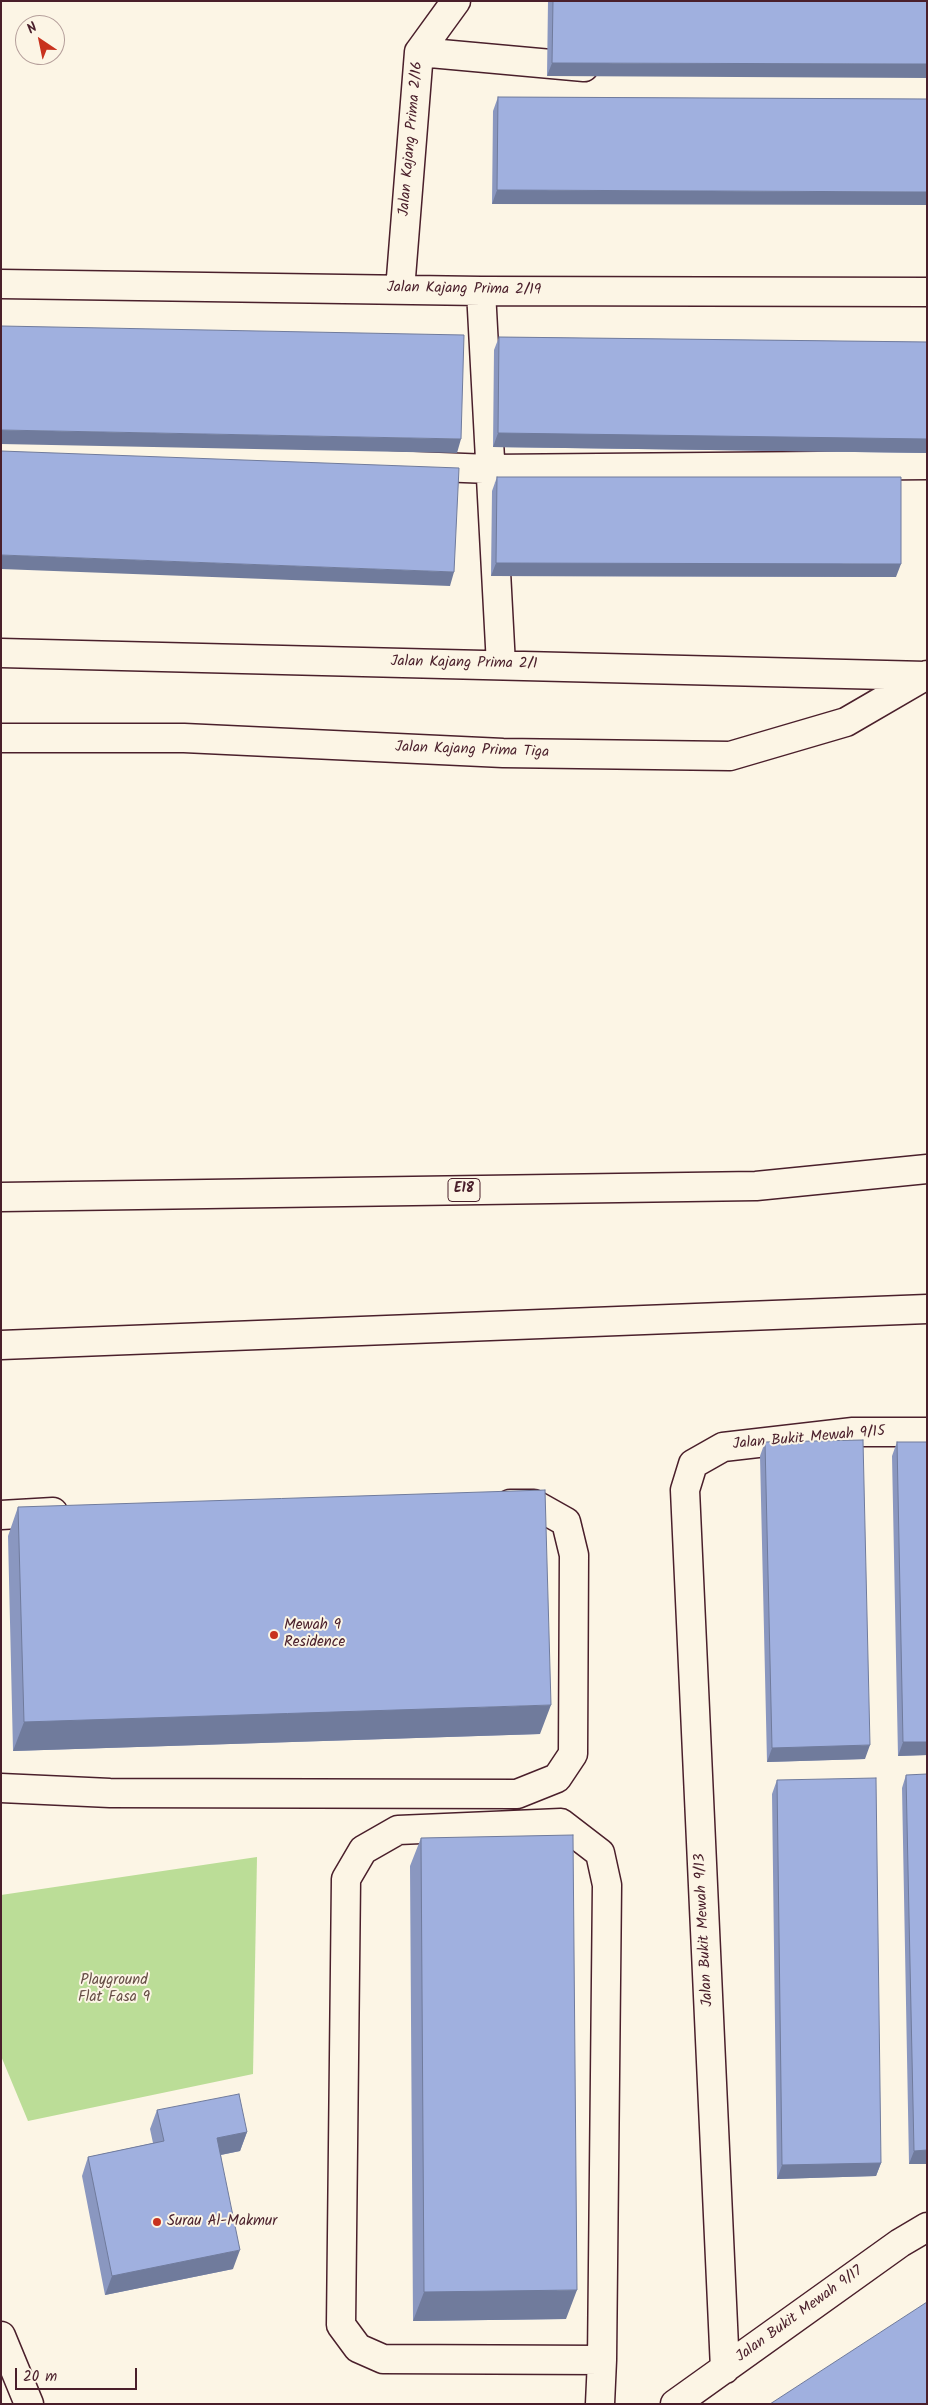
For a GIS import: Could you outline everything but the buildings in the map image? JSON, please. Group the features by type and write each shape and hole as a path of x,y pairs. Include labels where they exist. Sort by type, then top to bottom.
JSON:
{"main road":[{"name":"Jalan Kajang Prima 2/16","path":"400,290 419,52 456,1"},
{"path":"419,52 613,70"},
{"name":"Jalan Kajang Prima 2/19","path":"1,284 481,291 927,292"},
{"path":"481,291 501,665"},
{"path":"1,450 490,469 927,465"},
{"name":"Jalan Kajang Prima 2/1","path":"1,653 926,676"},
{"name":"Jalan Kajang Prima Tiga","path":"1,738 184,738 503,753 730,756 846,722 926,676"},
{"name":"E18","path":"1,1197 756,1186 927,1169"},
{"path":"1,1344 927,1309"},
{"name":"Jalan Bukit Mewah 9/15","path":"685,1490 693,1464 723,1447 853,1432 927,1432"},
{"name":"Jalan Bukit Mewah 9/13","path":"685,1490 725,2369"},
{"path":"1,1788 110,1793 517,1794 557,1778 573,1754 574,1555 566,1522 534,1504 485,1505"},
{"path":"1,1515 78,1512"},
{"path":"600,2404 602,2360 607,1886 600,1853 561,1823 398,1830 363,1850 346,1879 341,2325 358,2348 383,2359 602,2360"},
{"name":"Jalan Bukit Mewah 9/17","path":"675,2404 900,2243 927,2227"},
{"path":"1,2336 16,2394"}],"green space":[{"name":"Playground Flat Fasa 9","path":"257,1857 253,2074 28,2121 1,2056 1,1895"}],"place":[{"name":"Mewah 9 Residence","path":"274,1635"},
{"name":"Surau Al-Makmur","path":"157,2222"}]}
